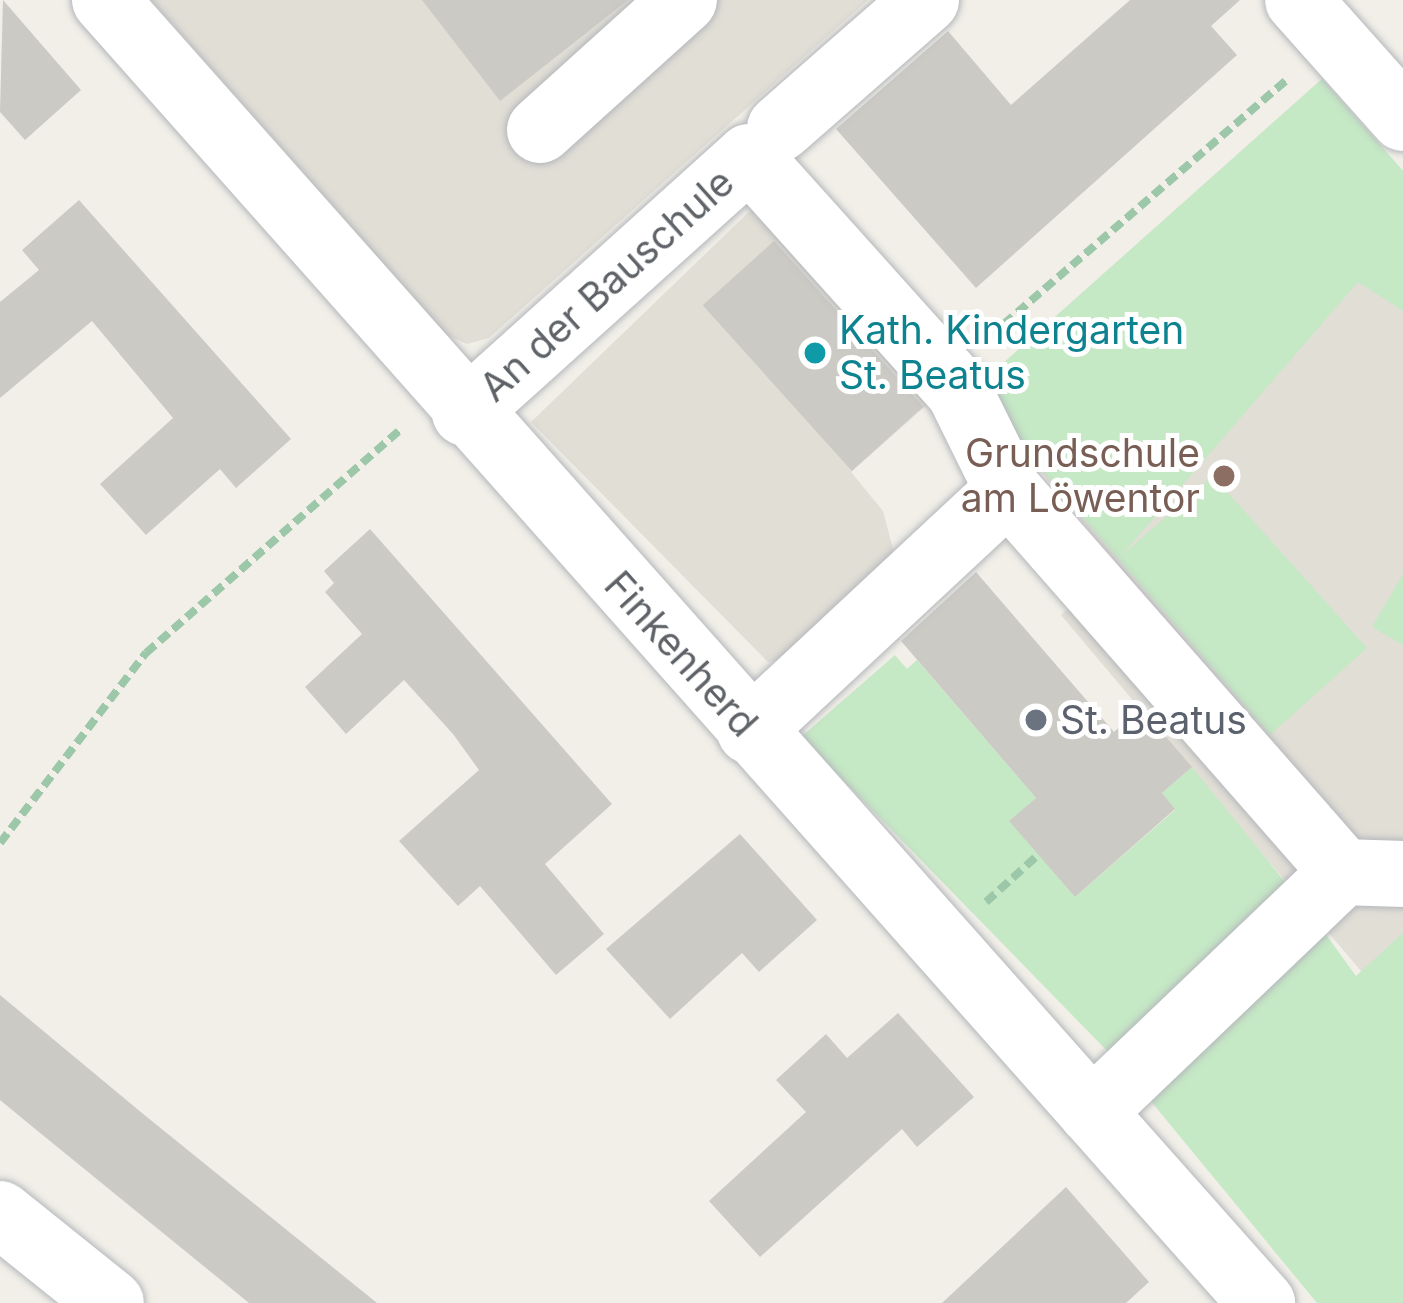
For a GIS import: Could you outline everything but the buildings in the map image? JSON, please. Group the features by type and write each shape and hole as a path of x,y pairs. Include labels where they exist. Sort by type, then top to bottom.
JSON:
{"street":[{"name":"Finkenherd","path":"105,0 456,402 1262,1303"},
{"path":"540,130 684,0"},
{"name":"An der Bauschule","path":"456,402 765,143 926,0"},
{"path":"1316,20 1403,118"},
{"path":"765,143 945,375 1008,490 1373,873 1092,1112"},
{"path":"750,731 1008,490"},
{"path":"0,1214 110,1303"}],"path":[{"path":"945,375 1316,20"},
{"path":"0,843 146,653 456,402"}],"shaded area":[{"path":"151,0 868,0 489,338 467,344 447,335"},
{"name":"Grundschule am Löwentor","path":"1322,79 1403,171 1403,1021 1061,615 1116,562 973,390"},
{"path":"755,206 929,403 851,472 883,511 898,568 788,659 768,662 531,422"}],"green space":[{"path":"1322,79 1403,171 1403,311 1358,282 1121,556 1213,476 1367,648 1270,735 973,390"},
{"path":"1403,574 1403,645 1372,627"},
{"path":"895,655 907,669 917,660 1036,798 1010,821 1075,897 1175,810 1162,793 1192,767 1298,898 1116,1060 801,737"},
{"path":"1319,925 1356,976 1403,933 1403,1303 1317,1303 1140,1088"}],"place":[{"name":"Kath. Kindergarten St. Beatus","path":"815,353"},
{"name":"Grundschule am Löwentor","path":"1224,476"},
{"name":"St. Beatus","path":"1036,720"}]}
